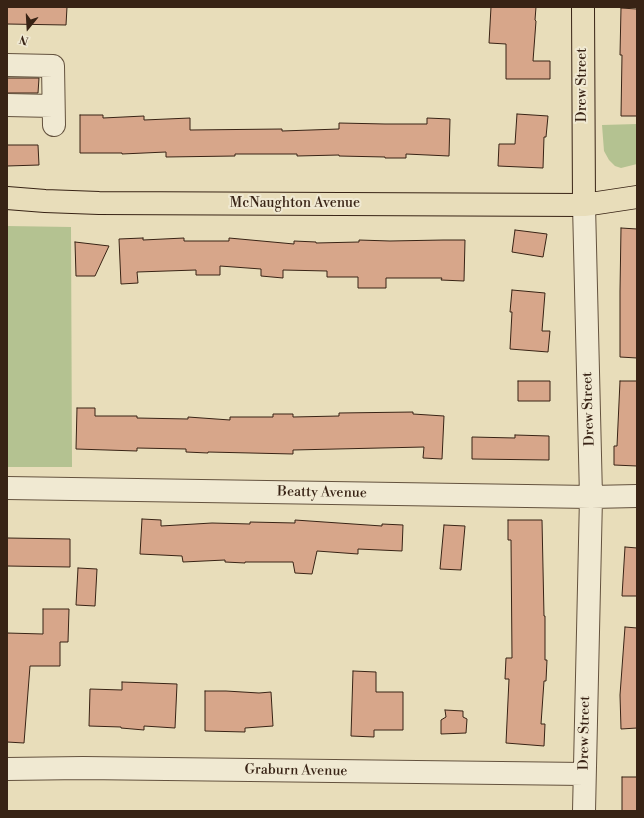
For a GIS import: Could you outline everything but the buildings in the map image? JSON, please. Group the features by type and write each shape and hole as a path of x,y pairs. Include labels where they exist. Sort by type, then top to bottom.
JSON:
{"main road":[{"name":"Drew Street","path":"583,7 584,205"},
{"name":"McNaughton Avenue","path":"7,198 107,203 584,205 637,197"}],"street":[{"path":"7,65 53,66 53,116 7,105"},
{"name":"Drew Street","path":"584,205 591,496 584,811"},
{"name":"Beatty Avenue","path":"7,488 637,496"},
{"name":"Graburn Avenue","path":"7,769 83,768 584,774"}],"green space":[{"path":"637,124 637,164 621,168 615,166 609,160 604,151 602,125"},
{"path":"7,226 71,227 72,467 7,467"}]}
